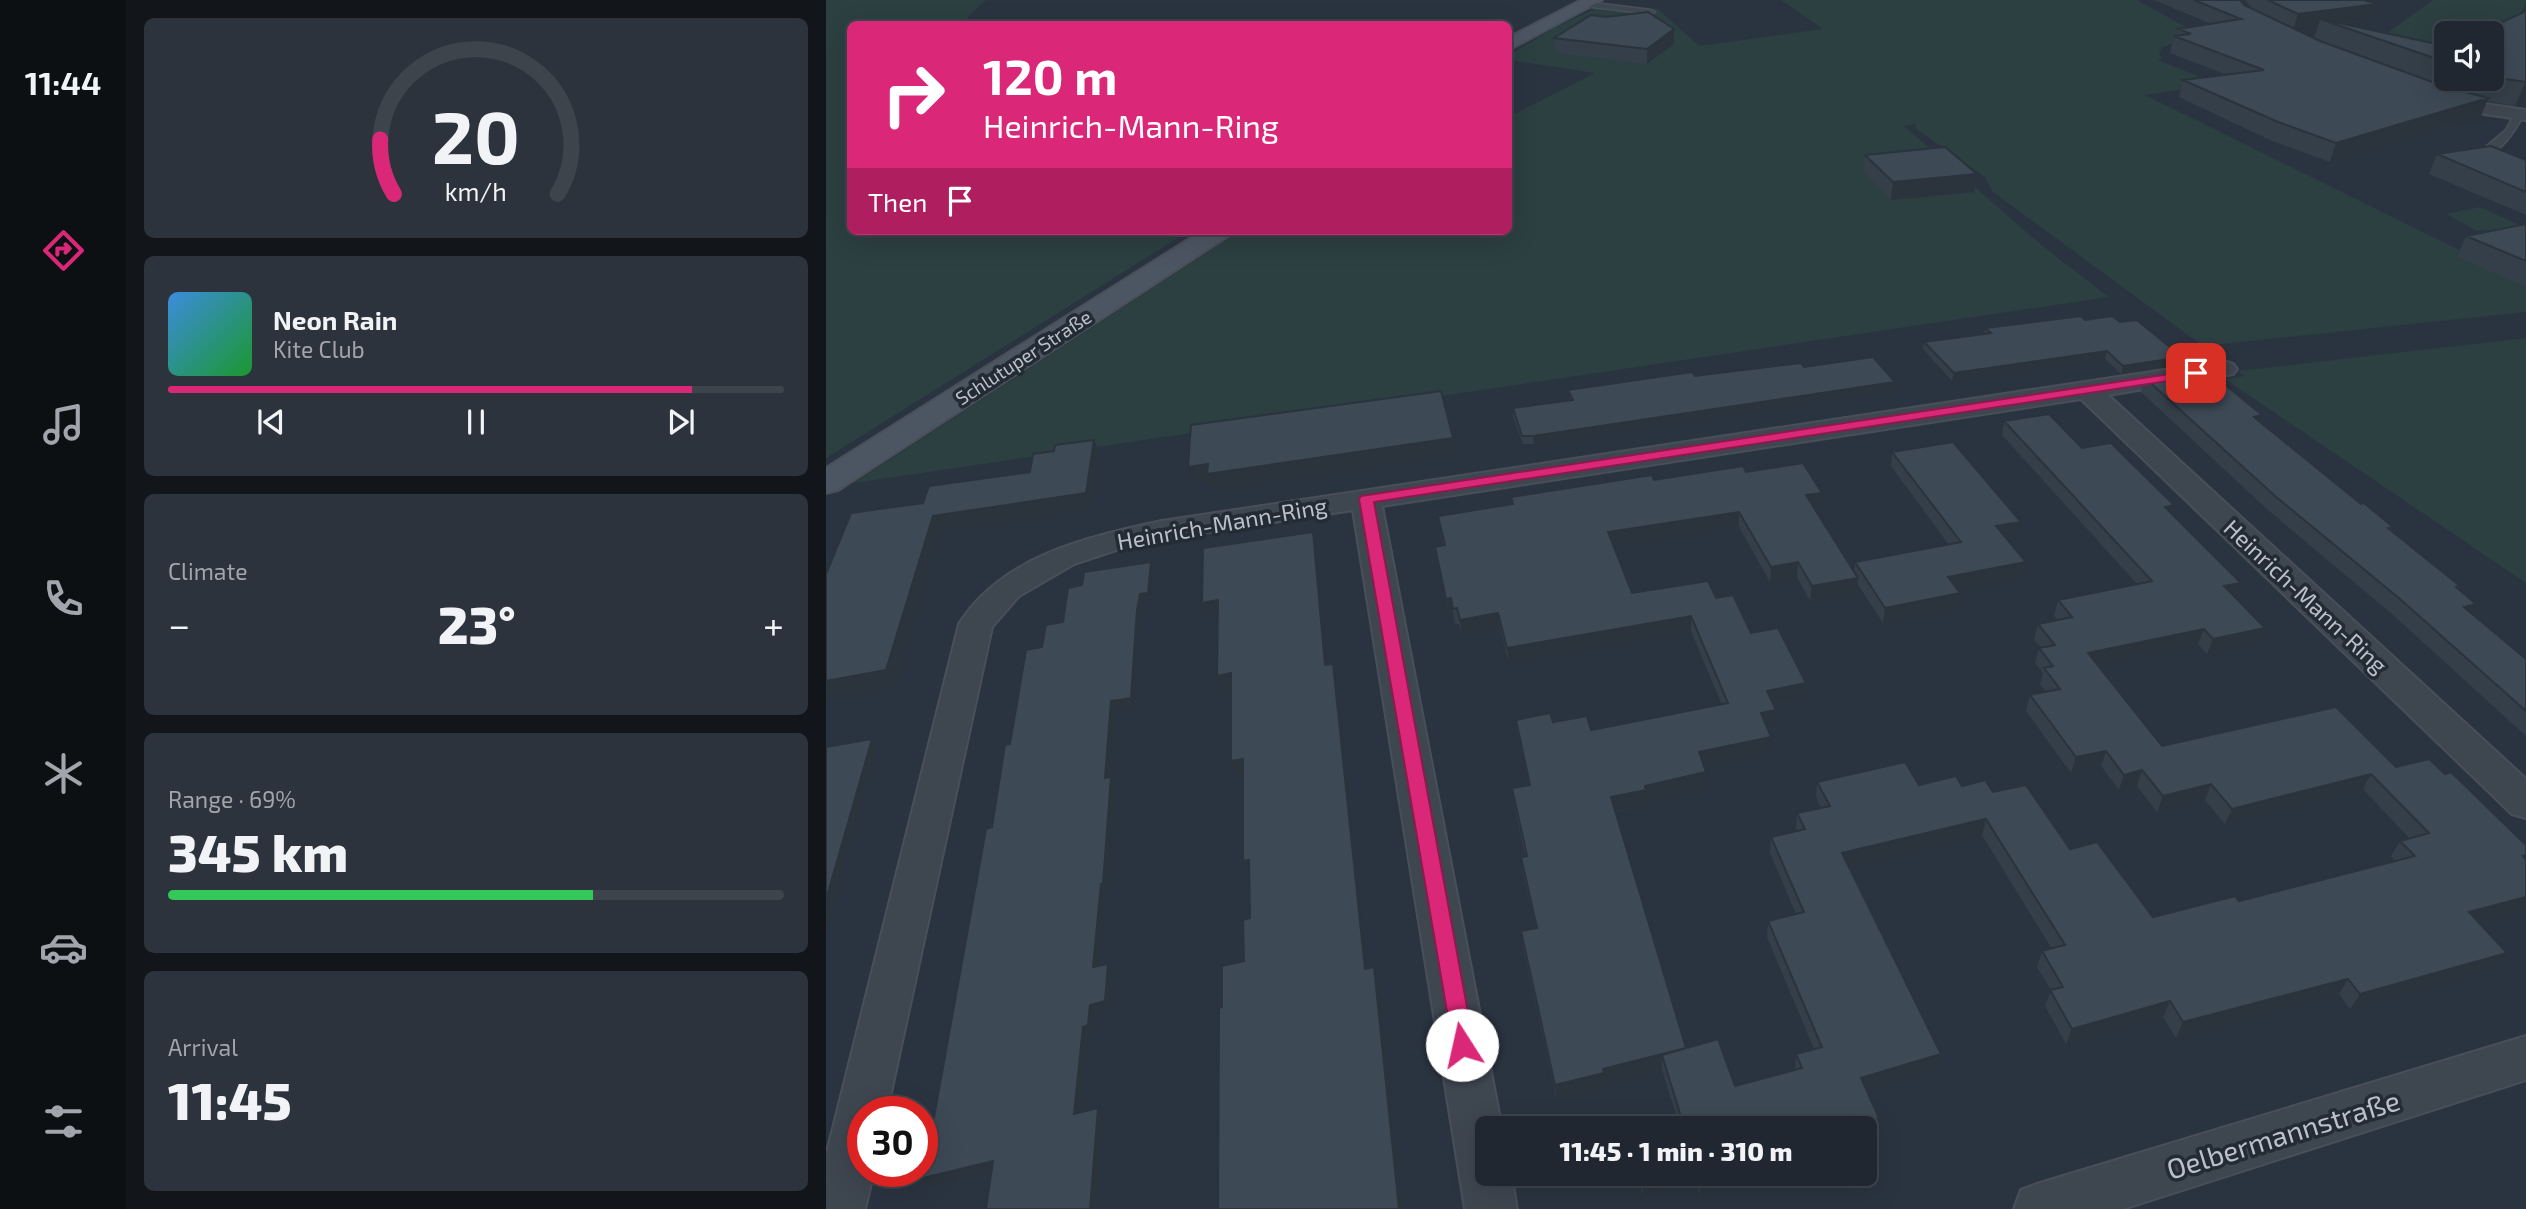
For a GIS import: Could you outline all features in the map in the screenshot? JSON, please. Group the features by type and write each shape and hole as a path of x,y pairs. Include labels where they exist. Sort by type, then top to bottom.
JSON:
{"main road":[{"path":"1512,43 1590,2"},
{"name":"Schlutuper Straße","path":"826,484 1213,235"}],"street":[{"path":"2421,89 2484,109 2522,115"},
{"name":"Heinrich-Mann-Ring","path":"839,1209 976,624 1007,589 1063,557 1099,545 1163,530 2224,369"},
{"name":"Heinrich-Mann-Ring","path":"2087,390 2526,803"},
{"path":"1366,499 1491,1209"},
{"name":"Oelbermannstraße","path":"2040,1209 2526,1058"}],"lane":[{"path":"1590,2 1651,12"},
{"path":"2483,154 2510,132 2522,115"}],"shaded area":[{"path":"826,0 986,0 966,21 847,21 847,235 1183,235 826,458"},
{"path":"1781,0 2137,0 2193,31 2234,75 2220,72 2220,68 2177,42 2162,47 2159,53 2162,59 2158,60 2217,84 2145,95 2526,283 2526,312 2203,346 1993,192 1985,177 1915,128 1916,124 1904,126 2045,248 2109,297 854,483 1234,235 1512,235 1512,115 1595,73 1512,60 1512,53 1556,27 1597,8 1612,10 1623,5 1658,9 1699,46 1823,29"},
{"path":"2433,0 2526,0 2518,15 2504,27 2504,21 2434,21 2434,45 2379,39"},
{"path":"2480,207 2526,228 2502,235 2490,230 2477,231 2447,214"},
{"path":"2526,338 2526,583 2225,379 2245,376 2238,371"}],"building":[{"path":"2194,0 2240,0 2244,5 2320,41 2434,83 2434,91 2461,91 2488,98 2336,143 2278,122 2183,80 2264,70 2174,36 2191,34 2178,29 2241,19"},
{"path":"2268,0 2364,0 2377,4 2298,14"},
{"path":"2526,11 2526,82 2504,79 2504,21"},
{"path":"1648,12 1674,29 1647,49 1554,38 1591,15 1606,17"},
{"path":"2320,19 2434,43 2434,58"},
{"path":"2491,146 2526,160 2526,192 2437,154"},
{"path":"1945,147 1977,174 1893,182 1865,155"},
{"path":"2526,224 2526,261 2466,236"},
{"path":"2081,316 2085,320 2112,316 2120,322 2137,320 2182,357 2123,366 2107,351 1954,373 1924,342 1991,333 1985,328"},
{"path":"1873,357 1895,382 1533,436 1522,436 1513,408 1573,400 1568,390 1692,372 1695,376 1801,363 1804,367"},
{"path":"2205,368 2262,415 2254,417 2361,504 2364,503 2393,527 2388,528 2460,586 2456,587 2476,604 2464,607 2526,659 2526,711 2400,599 2275,496 2145,378"},
{"path":"1441,391 1453,438 1207,474 1208,464 1188,467 1191,425"},
{"path":"2049,414 2082,448 2111,443 2174,505 2165,507 2241,583 2224,586 2265,628 2213,639 2204,629 2088,653 2162,746 2336,707 2396,767 2429,759 2445,774 2451,772 2526,845 2526,855 2523,856 2526,860 2526,897 2469,912 2507,953 2360,994 2348,979 2183,1022 2170,1001 2072,1029 2050,990 2063,987 2042,951 2065,945 1986,819 1842,853 1941,1054 1861,1078 1879,1118 1681,1116 1662,1055 1718,1039 1735,1086 1802,1068 1796,1054 1822,1047 1768,921 1804,912 1771,837 1805,829 1797,813 1830,806 1817,782 1905,762 1919,785 1956,776 1962,786 1985,780 1993,792 2026,785 2070,849 2097,842 2153,917 2235,896 2239,901 2415,856 2400,841 2429,833 2371,774 2232,809 2211,784 2163,796 2142,770 2124,775 2106,751 2076,757 2030,695 2060,689 2044,668 2053,666 2039,648 2055,645 2038,624 2072,617 2058,600 2152,581 2004,421"},
{"path":"1094,440 1086,493 933,516 886,670 826,681 826,574 851,513 923,503 929,486 1030,472 1033,454 1054,451 1055,445"},
{"path":"1953,442 2021,522 1996,526 2026,562 1948,577 1960,593 1885,608 1855,562 1961,542 1892,452"},
{"path":"1803,463 1822,493 1806,495 1858,578 1812,586 1798,562 1771,567 1739,512 1608,532 1632,593 1708,581 1716,598 1733,595 1751,633 1778,628 1806,683 1767,691 1776,710 1761,713 1771,737 1699,752 1706,772 1645,786 1646,790 1611,797 1686,1048 1603,1069 1604,1073 1555,1085 1521,931 1537,928 1521,857 1527,856 1512,788 1530,785 1516,720 1550,713 1553,722 1587,716 1591,730 1728,703 1691,616 1507,648 1498,613 1460,620 1457,608 1453,609 1451,598 1446,599 1435,547 1445,545 1438,516 1513,504 1511,497 1652,475 1654,480 1743,466 1746,472"},
{"path":"1313,532 1325,665 1333,664 1365,969 1374,967 1399,1209 1218,1209 1219,1008 1222,1007 1222,966 1244,961 1243,920 1250,918 1249,860 1243,861 1243,759 1231,761 1231,673 1217,676 1218,600 1202,603 1203,548"},
{"path":"1151,562 1148,593 1140,594 1137,610 1131,698 1111,701 1105,778 1111,777 1103,884 1093,967 1108,964 1105,1001 1090,1005 1088,1025 1083,1027 1074,1114 1098,1108 1090,1209 986,1209 993,1161 938,1174 938,1096 986,829 992,827 1005,745 1010,744 1026,650 1042,647 1046,625 1063,622 1068,588 1082,585 1084,572"},
{"path":"872,739 826,900 826,747"}],"route":[{"path":"1462,1045 1366,499 2196,373"}]}
